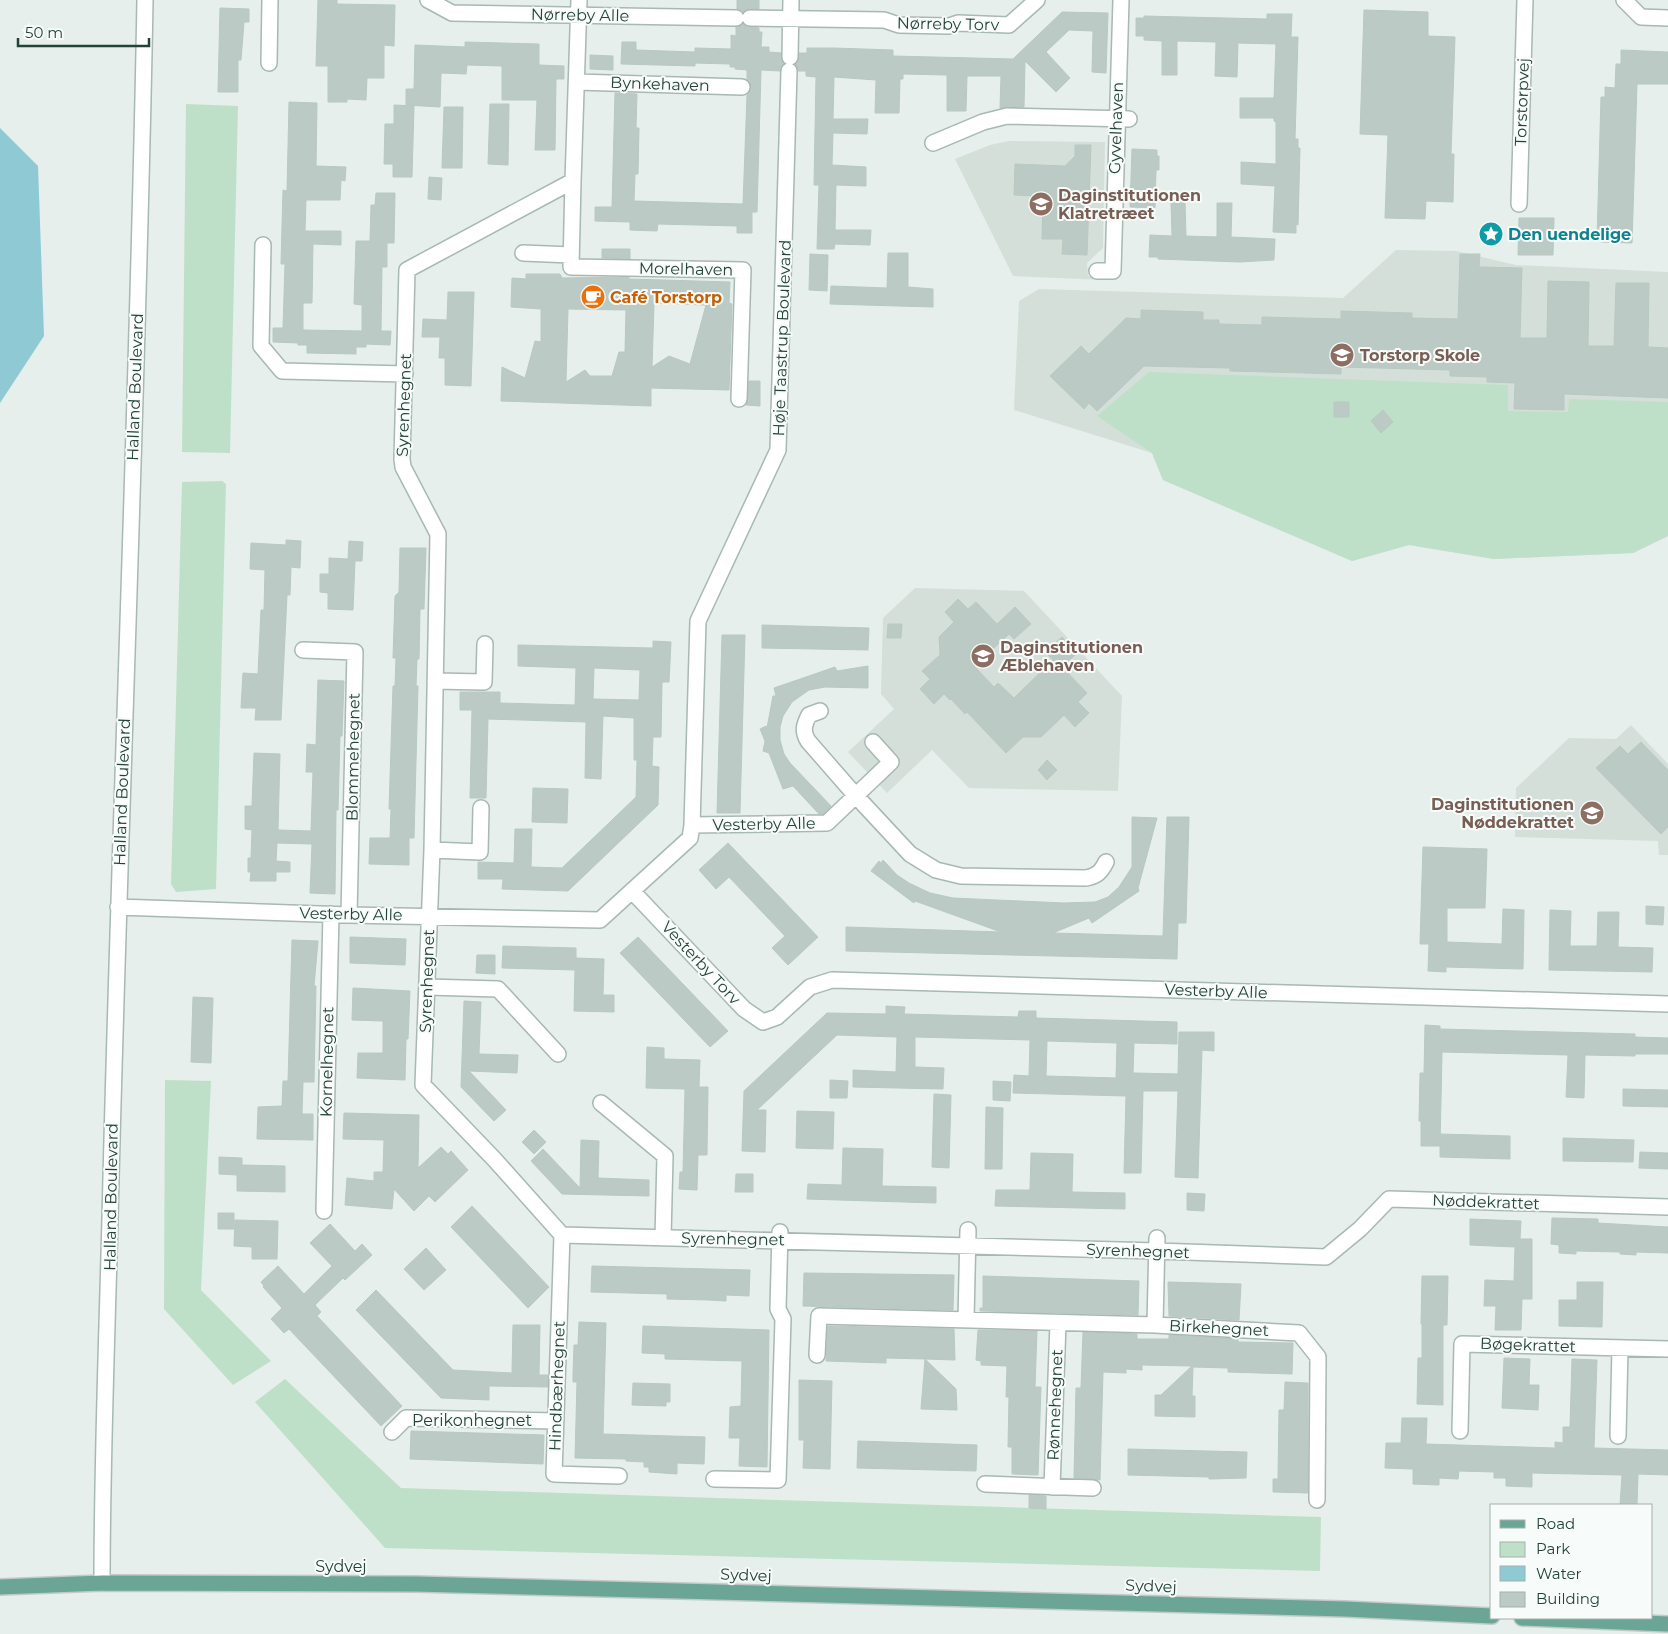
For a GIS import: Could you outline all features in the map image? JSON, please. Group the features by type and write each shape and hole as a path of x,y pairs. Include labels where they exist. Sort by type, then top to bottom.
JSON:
{"main road":[{"name":"Sydvej","path":"0,1587 102,1584 416,1584 1345,1609 1490,1616"},
{"path":"1546,1619 1668,1624"}],"street":[{"name":"Halland Boulevard","path":"102,1584 118,907 140,259 145,0"},
{"path":"269,63 270,0"},
{"name":"Nørreby Alle","path":"428,0 452,13 579,8 743,18 790,18"},
{"name":"Høje Taastrup Boulevard","path":"632,891 690,838 698,621 778,450 791,0"},
{"name":"Nørreby Torv","path":"790,18 884,20 894,25 1009,25 1037,0"},
{"name":"Gyvelhaven","path":"1097,271 1113,271 1123,119 1121,0"},
{"name":"Torstorpvej","path":"1519,204 1526,0"},
{"path":"1624,0 1641,17 1668,18"},
{"path":"523,253 571,254 579,8"},
{"name":"Bynkehaven","path":"577,82 742,87"},
{"path":"933,143 983,122 1007,116 1123,119"},
{"name":"Syrenhegnet","path":"573,180 407,270 403,467 438,534 432,850 423,1085 562,1234 663,1238 780,1235 968,1238 1157,1245 1326,1257"},
{"path":"263,245 261,346 282,372 405,374"},
{"name":"Morelhaven","path":"571,254 571,267 743,270 740,399"},
{"path":"435,681 484,682 485,644"},
{"name":"Blommehegnet","path":"303,650 356,652 349,915"},
{"path":"820,711 809,715 804,724 804,734 808,742 910,854 936,870 961,876 1086,878 1096,876 1101,872 1106,862"},
{"name":"Vesterby Alle","path":"692,824 827,823 891,762 873,742"},
{"path":"432,850 480,852 481,808"},
{"name":"Vesterby Alle","path":"118,907 349,915 600,920 632,891"},
{"name":"Vesterby Torv","path":"632,891 744,1009 763,1022 777,1017"},
{"name":"Kornelhegnet","path":"324,1211 331,914"},
{"name":"Vesterby Alle","path":"777,1017 810,987 832,980 1668,1004"},
{"path":"427,987 498,989 558,1054"},
{"path":"601,1103 665,1156 663,1238"},
{"name":"Nøddekrattet","path":"1326,1257 1352,1236 1389,1200 1668,1207"},
{"name":"Hindbærhegnet","path":"562,1234 554,1474 619,1476"},
{"path":"714,1479 778,1480 783,1319 778,1309 780,1235"},
{"path":"966,1320 968,1238"},
{"path":"1156,1325 1157,1245"},
{"name":"Birkehegnet","path":"817,1355 818,1316 1058,1324 1156,1325 1299,1333 1318,1357 1317,1500"},
{"name":"Rønnehegnet","path":"1052,1487 1058,1324"},
{"name":"Bøgekrattet","path":"1460,1431 1462,1344 1668,1349"},
{"path":"1618,1436 1620,1348"},
{"name":"Perikonhegnet","path":"392,1432 406,1418 556,1420"},
{"path":"985,1484 1093,1488"}],"shaded area":[{"name":"Daginstitutionen Klatretræet","path":"1009,141 1105,142 1103,248 1087,263 1088,276 1103,277 1103,280 1013,276 955,159 990,145"},
{"name":"Torstorp Skole","path":"1396,250 1456,251 1516,265 1668,272 1668,536 1633,553 1494,559 1409,545 1352,561 1163,480 1152,453 1014,410 1019,301 1039,289 1343,298"},
{"name":"Daginstitutionen Æblehaven","path":"915,588 1024,591 1122,696 1118,791 969,788 932,750 887,793 848,752 894,709 881,694 883,618"},
{"name":"Daginstitutionen Nøddekrattet","path":"1631,725 1668,764 1668,855 1659,855 1658,841 1515,837 1516,788 1569,738 1616,739"}],"green space":[{"path":"186,104 238,106 230,453 182,452"},
{"path":"1149,372 1508,385 1508,411 1568,412 1569,399 1668,402 1668,536 1633,553 1494,559 1409,545 1352,561 1163,480 1152,453 1097,416"},
{"path":"222,481 226,484 216,889 176,892 171,884 182,482"},
{"path":"165,1080 211,1081 201,1290 271,1361 233,1385 164,1309"},
{"path":"285,1379 401,1488 1321,1517 1320,1571 385,1548 255,1402"}],"water":[{"path":"0,128 38,166 44,336 0,403"}],"building":[{"path":"318,0 337,0 337,4 395,5 394,46 384,45 384,78 367,78 366,100 347,99 347,102 328,102 328,66 316,66"},
{"path":"737,0 759,0 759,9 750,9 743,12 737,9"},
{"path":"220,8 249,9 249,22 244,22 241,60 238,60 238,92 218,92"},
{"path":"1364,10 1428,12 1428,36 1455,37 1451,154 1454,154 1453,202 1426,201 1425,219 1385,218 1388,135 1360,134"},
{"path":"1062,12 1108,13 1106,73 1092,72 1093,31 1069,30 1046,52 1070,78 1056,92 1025,61 1024,107 1000,108 1001,76 967,76 966,111 947,111 947,75 903,74 903,79 900,79 899,113 875,113 876,80 834,77 833,119 868,119 867,134 833,133 832,165 866,167 866,186 836,185 835,230 871,230 870,245 835,244 834,249 817,249 819,185 814,185 816,77 806,76 806,71 798,71 795,64 798,61 799,53 807,53 807,48 833,48 893,50 893,56 1013,59"},
{"path":"1267,14 1292,14 1291,37 1298,37 1295,139 1298,139 1298,148 1300,148 1298,225 1296,224 1296,233 1273,232 1275,186 1241,184 1241,162 1276,164 1276,122 1274,118 1240,118 1240,98 1274,98 1276,44 1238,43 1237,77 1215,76 1216,42 1177,41 1177,75 1162,75 1162,41 1144,40 1144,36 1136,36 1136,18 1144,18 1144,16 1267,19"},
{"path":"743,24 759,28 759,32 762,32 761,47 769,47 769,52 781,53 784,64 780,71 761,70 757,212 752,212 752,233 737,233 737,226 658,224 657,231 630,230 630,222 595,221 595,207 612,207 615,93 637,94 636,128 639,128 638,174 635,174 634,201 743,204 747,95 751,87 747,79 747,70 735,69 735,67 730,67 730,64 695,63 695,66 621,64 622,42 636,42 636,50 695,52 695,48 731,49 731,35 736,36 736,27"},
{"path":"465,42 539,44 539,65 564,66 564,79 556,79 555,150 535,150 537,100 502,100 502,66 467,65 466,74 441,73 440,107 406,105 406,89 414,89 415,45 465,47"},
{"path":"1621,50 1668,52 1668,84 1637,84 1632,243 1601,242 1601,240 1597,240 1601,97 1605,97 1605,87 1615,88 1616,64 1621,64"},
{"path":"590,55 613,56 613,70 590,69"},
{"path":"289,102 317,103 316,166 346,167 345,181 341,180 340,200 306,200 305,231 341,231 341,245 313,244 312,303 303,303 303,330 362,331 362,305 354,304 356,241 370,241 371,205 375,205 376,193 395,193 394,243 387,243 387,267 382,267 381,331 391,331 390,345 366,344 366,347 356,347 356,354 307,353 307,345 273,342 273,328 283,328 285,264 281,264 283,190 287,191"},
{"path":"490,104 509,104 508,165 488,164"},
{"path":"394,105 414,106 412,177 393,177 393,164 384,164 385,124 394,124"},
{"path":"444,107 463,107 462,168 442,168"},
{"path":"1075,145 1091,145 1087,255 1062,254 1063,239 1042,239 1043,204 1034,204 1035,196 1014,195 1015,164 1065,166 1075,156"},
{"path":"1132,149 1157,150 1159,170 1156,170 1155,208 1130,207"},
{"path":"429,177 442,178 441,200 428,199"},
{"path":"1171,202 1185,202 1186,236 1217,237 1217,203 1232,203 1231,237 1275,239 1274,260 1240,262 1158,259 1158,257 1149,257 1150,235 1172,236"},
{"path":"1519,218 1554,218 1553,255 1518,255"},
{"path":"602,249 630,249 630,259 602,258"},
{"path":"888,253 908,253 908,287 933,289 933,307 830,304 831,286 887,288"},
{"path":"810,254 828,255 827,291 809,290"},
{"path":"1460,254 1480,254 1479,267 1522,268 1520,338 1547,338 1548,281 1589,282 1588,346 1614,346 1616,283 1649,283 1648,347 1668,348 1668,398 1564,394 1564,410 1514,409 1515,383 1487,382 1487,377 1450,376 1450,370 1341,367 1341,374 1230,371 1230,368 1144,366 1097,411 1089,403 1084,409 1050,376 1081,346 1089,354 1126,318 1141,319 1141,310 1203,312 1203,320 1219,320 1219,324 1262,325 1262,317 1341,319 1341,311 1412,313 1412,318 1458,319"},
{"path":"526,274 560,274 562,278 629,277 629,279 730,282 729,303 732,304 729,390 651,388 651,406 501,401 502,367 525,378 535,341 541,342 541,309 511,307 512,278 526,279","holes":["654,303 706,305 690,364 669,356 652,367","568,309 626,310 625,352 619,352 612,376 590,376 585,370 566,382"]},
{"path":"448,292 474,292 471,386 445,385 445,358 439,358 440,337 422,337 423,319 447,320"},
{"path":"749,381 760,381 760,406 746,405"},
{"path":"1334,402 1349,402 1349,417 1334,417"},
{"path":"1383,410 1393,422 1381,433 1371,421"},
{"path":"286,540 301,541 300,568 291,567 290,595 287,595 281,720 255,720 256,708 241,708 243,673 258,674 261,610 264,610 265,570 250,569 251,543 286,545"},
{"path":"349,541 363,542 362,561 355,561 353,610 328,609 328,593 320,592 320,574 329,574 329,558 348,559"},
{"path":"400,548 426,548 424,609 420,609 419,659 417,659 414,838 409,838 409,865 369,864 370,838 390,838 391,809 389,809 393,686 395,686 396,658 393,658 395,596 399,592"},
{"path":"958,599 968,609 976,602 997,624 1015,607 1031,624 1014,639 1009,634 974,666 994,687 998,683 1014,698 1053,660 1045,652 1062,637 1077,653 1062,667 1087,693 1078,702 1089,713 1075,727 1064,715 1041,737 1023,737 1006,753 967,712 965,714 944,694 934,704 920,689 930,679 922,671 940,655 939,637 954,622 945,612"},
{"path":"888,624 902,624 901,638 887,638"},
{"path":"762,625 869,628 868,650 762,648"},
{"path":"722,635 745,635 740,813 717,813"},
{"path":"653,641 671,642 669,682 662,682 661,737 653,737 652,766 659,767 658,805 568,891 502,889 503,879 478,879 478,862 514,863 515,829 532,829 531,867 562,868 636,797 637,760 634,760 634,718 603,716 601,779 585,778 586,722 488,719 486,798 470,798 472,710 460,710 460,692 500,692 500,703 575,705 576,668 518,666 518,645 653,648","holes":["594,668 640,670 639,700 593,699"]},
{"path":"868,666 868,688 825,687 809,690 792,702 783,716 780,727 780,740 784,754 790,763 831,806 823,814 819,814 793,786 783,789 769,753 763,751 765,741 760,729 766,726 767,728 773,696 776,696 774,688 835,667 837,671"},
{"path":"318,680 344,681 338,810 336,810 335,894 310,893 312,844 277,843 276,861 290,862 290,872 276,872 276,881 250,881 251,872 248,872 248,858 251,858 252,830 245,829 245,806 252,806 254,753 280,754 278,830 311,831 313,772 306,772 307,744 316,745"},
{"path":"1641,742 1668,770 1668,827 1661,834 1596,768 1620,746 1628,754"},
{"path":"1047,760 1057,770 1047,780 1038,770"},
{"path":"533,788 568,789 567,823 532,822"},
{"path":"1132,817 1157,818 1138,888 1139,891 1092,923 1089,918 1053,933 1163,936 1167,817 1189,817 1186,923 1178,923 1177,959 846,951 846,927 1001,932 915,901 914,903 871,871 879,861 881,863 883,860 897,875 909,883 930,893 953,898 1064,903 1095,902 1108,897 1119,887 1132,867"},
{"path":"728,843 818,937 788,965 772,948 785,936 729,877 716,889 699,870"},
{"path":"1423,847 1487,849 1485,908 1447,908 1447,942 1502,944 1503,909 1524,910 1523,969 1446,967 1446,972 1428,971 1429,944 1420,944"},
{"path":"1646,906 1664,907 1663,925 1646,924"},
{"path":"1550,910 1571,911 1570,946 1597,946 1598,912 1619,912 1618,947 1653,948 1652,972 1549,970"},
{"path":"350,937 406,939 405,965 350,963"},
{"path":"638,937 728,1031 710,1047 620,953"},
{"path":"292,940 318,941 314,986 316,986 314,1082 303,1082 302,1114 313,1114 313,1140 257,1139 258,1107 282,1106 283,1081 288,1081"},
{"path":"503,946 576,948 576,958 604,959 603,995 614,995 614,1012 574,1011 575,970 502,968"},
{"path":"477,955 495,955 495,974 476,973"},
{"path":"353,988 410,991 405,1080 357,1078 358,1053 383,1053 383,1021 352,1020"},
{"path":"193,997 213,998 211,1063 191,1062"},
{"path":"464,1001 481,1002 479,1054 518,1055 517,1073 469,1071 506,1110 494,1121 461,1087"},
{"path":"886,1006 905,1007 904,1014 1018,1017 1019,1011 1036,1011 1036,1018 1177,1022 1177,1044 1134,1043 1133,1073 1178,1074 1179,1032 1214,1032 1214,1051 1202,1050 1198,1178 1175,1177 1178,1091 1143,1091 1141,1173 1124,1173 1126,1096 1013,1093 1014,1075 1029,1076 1030,1040 915,1037 915,1067 944,1068 943,1089 853,1087 853,1070 896,1072 897,1037 837,1035 757,1110 766,1110 765,1152 742,1151 744,1091 827,1013 886,1014","holes":["1047,1041 1117,1043 1116,1078 1046,1076"]},
{"path":"1425,1025 1440,1026 1440,1029 1635,1034 1635,1037 1668,1038 1668,1054 1635,1054 1635,1056 1585,1055 1584,1098 1566,1097 1568,1055 1442,1052 1440,1146 1421,1146 1421,1121 1419,1121 1420,1073 1424,1073"},
{"path":"647,1047 664,1048 664,1059 700,1060 699,1087 708,1087 707,1155 698,1155 697,1190 679,1189 680,1172 683,1172 685,1089 646,1088"},
{"path":"830,1080 848,1081 847,1098 830,1098"},
{"path":"993,1081 1011,1082 1010,1101 993,1100"},
{"path":"1623,1089 1668,1090 1668,1107 1623,1106"},
{"path":"934,1094 951,1095 949,1168 932,1167"},
{"path":"986,1107 1003,1108 1002,1169 985,1169"},
{"path":"797,1111 834,1112 833,1149 796,1148"},
{"path":"344,1113 419,1115 418,1168 441,1147 448,1154 451,1151 468,1170 435,1202 429,1196 414,1211 394,1189 392,1209 345,1205 347,1178 374,1181 374,1172 383,1172 384,1140 343,1139"},
{"path":"534,1130 546,1142 534,1154 522,1142"},
{"path":"1440,1134 1510,1136 1510,1159 1440,1157"},
{"path":"1563,1138 1634,1140 1633,1162 1563,1161"},
{"path":"581,1140 599,1141 598,1178 649,1180 649,1196 562,1194 531,1161 543,1149 580,1188"},
{"path":"843,1148 883,1149 882,1186 936,1187 936,1203 807,1199 808,1184 842,1185"},
{"path":"1640,1152 1668,1153 1668,1169 1639,1168"},
{"path":"1031,1153 1073,1154 1072,1192 1125,1193 1125,1209 995,1206 996,1190 1030,1190"},
{"path":"219,1157 242,1158 242,1165 285,1166 285,1192 237,1191 237,1175 219,1174"},
{"path":"736,1174 753,1174 753,1192 735,1192"},
{"path":"1187,1193 1205,1194 1204,1211 1187,1210"},
{"path":"472,1206 549,1287 528,1308 451,1227"},
{"path":"218,1213 234,1213 234,1229 218,1229"},
{"path":"1552,1218 1598,1219 1598,1223 1668,1227 1668,1253 1636,1252 1636,1255 1620,1254 1620,1252 1576,1251 1576,1254 1559,1253 1559,1245 1551,1244"},
{"path":"1470,1219 1521,1221 1520,1239 1532,1239 1532,1299 1522,1299 1521,1330 1495,1330 1496,1306 1484,1306 1485,1280 1514,1281 1515,1247 1470,1245"},
{"path":"235,1220 278,1221 277,1259 252,1259 252,1247 234,1246"},
{"path":"330,1224 355,1251 362,1244 372,1255 345,1280 343,1278 315,1305 321,1312 317,1316 402,1406 381,1426 289,1329 284,1333 271,1319 282,1308 263,1287 261,1282 278,1266 304,1294 332,1266 310,1243"},
{"path":"426,1248 446,1270 424,1290 404,1269"},
{"path":"592,1266 750,1270 749,1296 726,1295 726,1301 667,1299 667,1294 591,1292"},
{"path":"804,1273 954,1275 953,1310 803,1306"},
{"path":"983,1276 1139,1281 1138,1315 980,1311 980,1308 983,1308"},
{"path":"1422,1276 1448,1276 1447,1325 1443,1325 1443,1405 1417,1404 1418,1358 1422,1358"},
{"path":"1168,1282 1241,1284 1239,1320 1169,1316"},
{"path":"1577,1282 1603,1282 1602,1327 1559,1326 1559,1300 1577,1300"},
{"path":"376,1290 453,1370 512,1373 513,1325 540,1325 539,1375 548,1375 548,1387 489,1386 489,1400 441,1398 356,1310"},
{"path":"579,1322 606,1323 603,1434 705,1437 704,1464 677,1463 677,1474 649,1472 649,1467 644,1467 644,1462 626,1461 626,1459 575,1458 577,1382 573,1382 573,1374 574,1345 578,1345"},
{"path":"643,1326 769,1330 767,1467 739,1466 740,1438 729,1438 730,1407 741,1406 742,1361 665,1359 665,1354 642,1353"},
{"path":"828,1326 954,1329 955,1360 886,1358 886,1363 826,1361"},
{"path":"978,1330 1037,1331 1035,1387 1041,1387 1038,1475 1012,1474 1012,1447 1008,1447 1009,1397 1006,1397 1007,1366 981,1365 981,1361 976,1360"},
{"path":"1083,1332 1137,1334 1137,1339 1169,1339 1169,1335 1238,1339 1238,1342 1293,1343 1292,1374 1228,1372 1228,1368 1193,1367 1192,1396 1195,1396 1195,1417 1155,1416 1155,1395 1161,1395 1192,1366 1142,1365 1142,1370 1126,1369 1126,1373 1103,1372 1100,1480 1074,1478 1076,1388 1081,1388"},
{"path":"1504,1358 1530,1359 1529,1385 1539,1385 1538,1410 1502,1408"},
{"path":"925,1359 956,1389 957,1410 921,1409"},
{"path":"1572,1359 1597,1360 1594,1448 1668,1450 1668,1475 1638,1474 1637,1504 1620,1504 1622,1475 1532,1473 1532,1487 1506,1486 1506,1478 1494,1478 1494,1472 1459,1471 1458,1479 1439,1478 1439,1485 1413,1484 1413,1469 1385,1468 1386,1443 1401,1443 1402,1418 1427,1418 1426,1444 1555,1448 1555,1442 1563,1443 1563,1427 1570,1427"},
{"path":"799,1380 832,1381 830,1469 803,1468 804,1440 799,1440"},
{"path":"1285,1382 1308,1383 1308,1493 1273,1492 1273,1479 1278,1479 1279,1410 1284,1410"},
{"path":"633,1383 670,1384 670,1402 666,1402 666,1406 632,1405"},
{"path":"411,1431 544,1435 543,1464 410,1459"},
{"path":"858,1441 977,1445 976,1471 857,1468"},
{"path":"1128,1449 1247,1452 1246,1478 1209,1479 1209,1477 1128,1475"},
{"path":"1029,1495 1046,1496 1046,1509 1029,1508"}],"place":[{"name":"Daginstitutionen Klatretræet","path":"1041,204"},
{"name":"Den uendelige","path":"1491,234"},
{"name":"Café Torstorp","path":"593,297"},
{"name":"Torstorp Skole","path":"1342,355"},
{"name":"Daginstitutionen Æblehaven","path":"983,656"},
{"name":"Daginstitutionen Nøddekrattet","path":"1592,813"}]}
